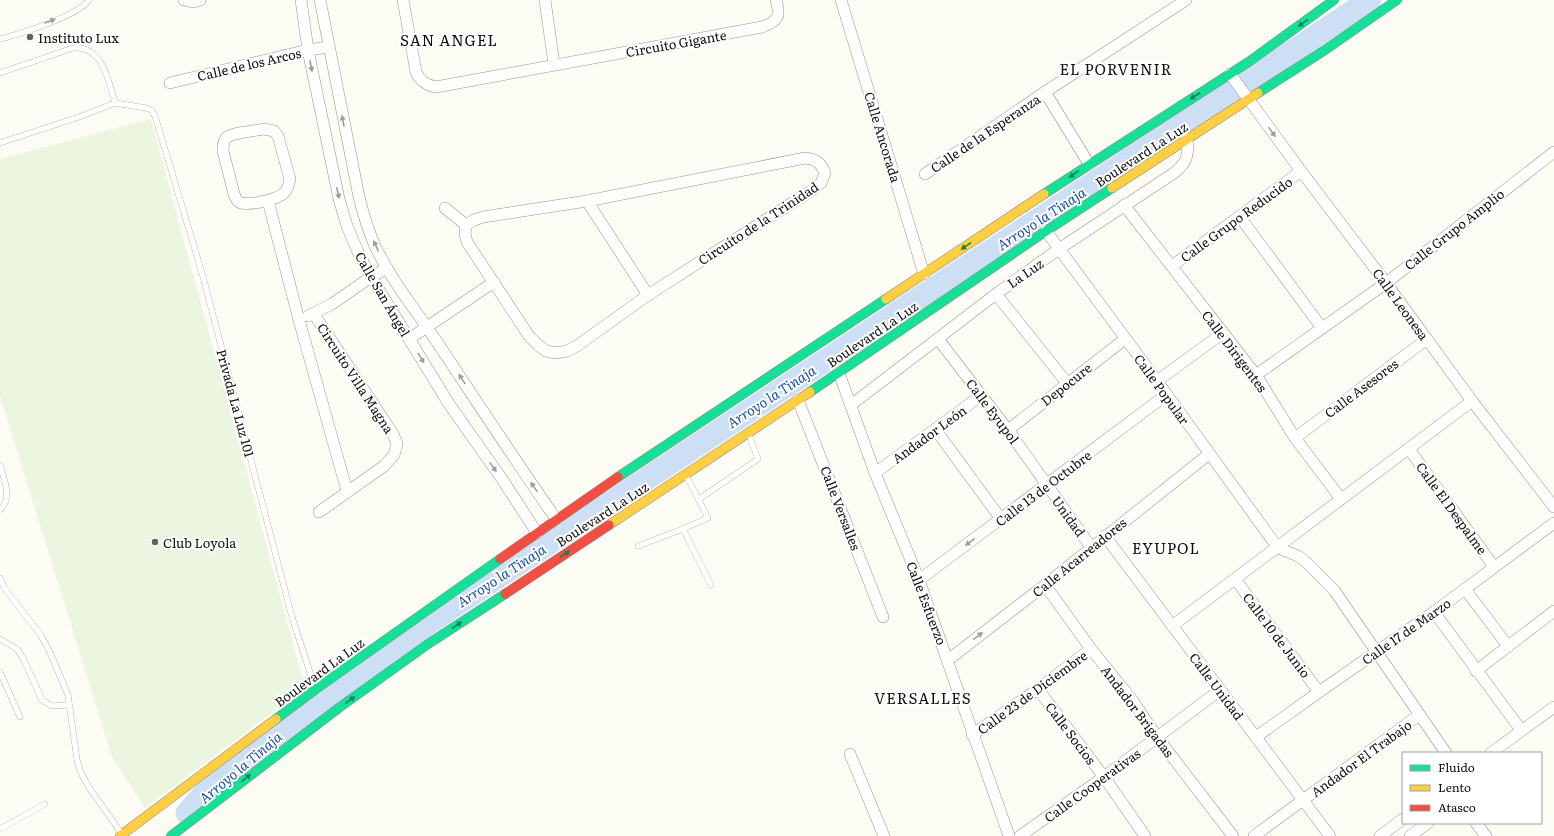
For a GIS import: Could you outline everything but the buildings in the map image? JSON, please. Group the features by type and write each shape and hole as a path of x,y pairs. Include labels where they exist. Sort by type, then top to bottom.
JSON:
{"main road":[{"path":"1319,11 1327,0"},
{"name":"Boulevard La Luz","path":"121,835 316,689 556,519 1089,164 1233,77 1334,0"},
{"name":"Boulevard La Luz","path":"171,836 340,707 428,644 839,373 1046,231 1187,139 1246,97 1325,50 1397,0"}],"street":[{"path":"184,0 193,2 200,0"},
{"name":"Calle San Ángel","path":"301,0 308,50 339,199 347,226 370,277 449,404 502,479 537,533"},
{"name":"Calle San Ángel","path":"320,0 328,48 358,197 375,246 387,268 556,519"},
{"name":"Circuito Gigante","path":"403,0 416,72 420,80 427,85 436,87 554,64 762,27 773,23 778,17 779,10 776,0"},
{"path":"545,0 554,64"},
{"name":"Calle Ancorada","path":"842,0 924,274"},
{"name":"Calle de la Esperanza","path":"925,174 1045,92 1186,0"},
{"name":"Calle de los Arcos","path":"170,83 308,50 328,48"},
{"name":"Calle Leonesa","path":"1233,77 1301,172 1386,283 1472,401 1554,507"},
{"path":"1045,92 1089,164"},
{"path":"269,129 274,131 278,136 290,178 289,185 286,192 281,196 268,201 244,204 239,203 236,200 224,151 226,139 232,135 269,129"},
{"name":"La Luz","path":"851,405 996,294 1059,249 1181,167 1188,158 1189,150 1187,139"},
{"name":"Calle Grupo Amplio","path":"1256,375 1386,283 1554,152"},
{"name":"Circuito de la Trinidad","path":"805,158 819,162 825,173 824,178 814,190 648,295 577,346 567,351 556,353 546,351 529,336 467,242 465,234 466,225 483,217 587,201 805,158"},
{"name":"Calle Grupo Reducido","path":"1172,266 1301,172"},
{"name":"Circuito Villa Magna","path":"268,201 298,320 347,491"},
{"path":"587,201 648,295"},
{"name":"Calle Dirigentes","path":"1124,205 1256,375 1295,438 1341,499"},
{"path":"445,208 466,225"},
{"path":"1240,217 1322,328"},
{"name":"Calle Popular","path":"1046,231 1278,548"},
{"name":"Circuito Villa Magna","path":"298,320 314,314 332,304 370,277 387,268"},
{"path":"409,339 494,282"},
{"path":"996,294 1067,383"},
{"name":"Circuito Villa Magna","path":"314,314 393,434 396,444 394,455 384,466 319,512"},
{"path":"1157,381 1223,333"},
{"name":"Calle Eyupol","path":"938,339 982,395 1046,484"},
{"name":"Depocure","path":"1008,430 1125,339"},
{"name":"Calle Asesores","path":"1295,438 1427,339"},
{"name":"Calle Esfuerzo","path":"839,373 875,473 919,580 948,660 972,735 1009,836"},
{"name":"Andador León","path":"875,473 982,395"},
{"name":"Calle 13 de Octubre","path":"919,580 1166,395"},
{"name":"Calle Versalles","path":"798,400 883,617"},
{"path":"1172,626 1472,401"},
{"path":"935,430 1001,519"},
{"name":"Calle El Despalme","path":"1409,449 1494,567"},
{"name":"Calle Acarreadores","path":"948,660 1045,585 1209,454"},
{"name":"Unidad","path":"1046,484 1091,547"},
{"name":"Calle 17 de Marzo","path":"1256,738 1434,612 1554,522"},
{"name":"Calle Unidad","path":"1105,536 1330,836"},
{"path":"1278,548 1298,556 1334,590 1445,752"},
{"name":"Calle 10 de Junio","path":"1236,579 1319,692"},
{"name":"Andador Brigadas","path":"1045,585 1091,649 1133,701 1157,736 1233,836"},
{"path":"1465,589 1508,646"},
{"path":"1476,670 1554,611"},
{"path":"1434,612 1521,730"},
{"name":"Calle 23 de Diciembre","path":"972,735 1038,689 1091,649"},
{"name":"Calle Socios","path":"1038,689 1104,777 1145,836"},
{"name":"Calle Cooperativas","path":"1020,836 1104,777 1220,690"},
{"path":"1492,752 1554,707"},
{"name":"Andador El Trabajo","path":"1254,836 1419,715"},
{"path":"850,754 884,836"},
{"path":"1380,836 1402,820"},
{"path":"1410,836 1427,824"},
{"path":"1477,824 1486,836"}],"lane":[{"path":"0,39 65,16 78,10 89,0"},
{"path":"0,73 73,48 81,47 99,59 110,85 115,103 79,117 0,143"},
{"name":"Privada La Luz 101","path":"115,103 146,108 151,110 155,116 202,273 292,617 316,689"},
{"path":"699,499 758,459 748,433"},
{"path":"0,465 7,490 7,499 0,510"},
{"path":"638,546 708,518 686,474"},
{"path":"683,529 712,585"},
{"path":"0,578 5,589 40,634 50,650 63,680 69,705 77,760 81,773 121,835"},
{"path":"0,639 17,649 24,658 42,700 52,706 69,705"},
{"path":"0,672 20,717"},
{"path":"0,829 45,804"}],"green space":[{"name":"Club Loyola","path":"151,119 305,688 145,808 112,757 0,396 0,159"}],"waterway":[{"name":"Arroyo la Tinaja","path":"187,813 206,792 267,742 430,622 1370,0"}],"traffic: fast":[{"path":"1044,194 1250,61 1334,0"},
{"path":"1258,93 1325,50 1397,0"},
{"path":"810,392 1046,231 1112,188"},
{"path":"618,477 886,299"},
{"path":"276,719 500,559"},
{"path":"171,836 340,707 428,644 505,594"}],"traffic: slow":[{"path":"1112,188 1258,93"},
{"path":"886,299 1044,194"},
{"path":"609,525 810,392"},
{"path":"120,836 276,719"}],"traffic: jam":[{"path":"500,559 618,477"},
{"path":"505,594 609,525"}],"place":[{"name":"Instituto Lux","path":"30,37"},
{"name":"Club Loyola","path":"155,542"}],"district":[{"name":"SAN ANGEL","path":"449,39"},
{"name":"EL PORVENIR","path":"1116,68"},
{"name":"EYUPOL","path":"1166,547"},
{"name":"VERSALLES","path":"923,697"}]}
